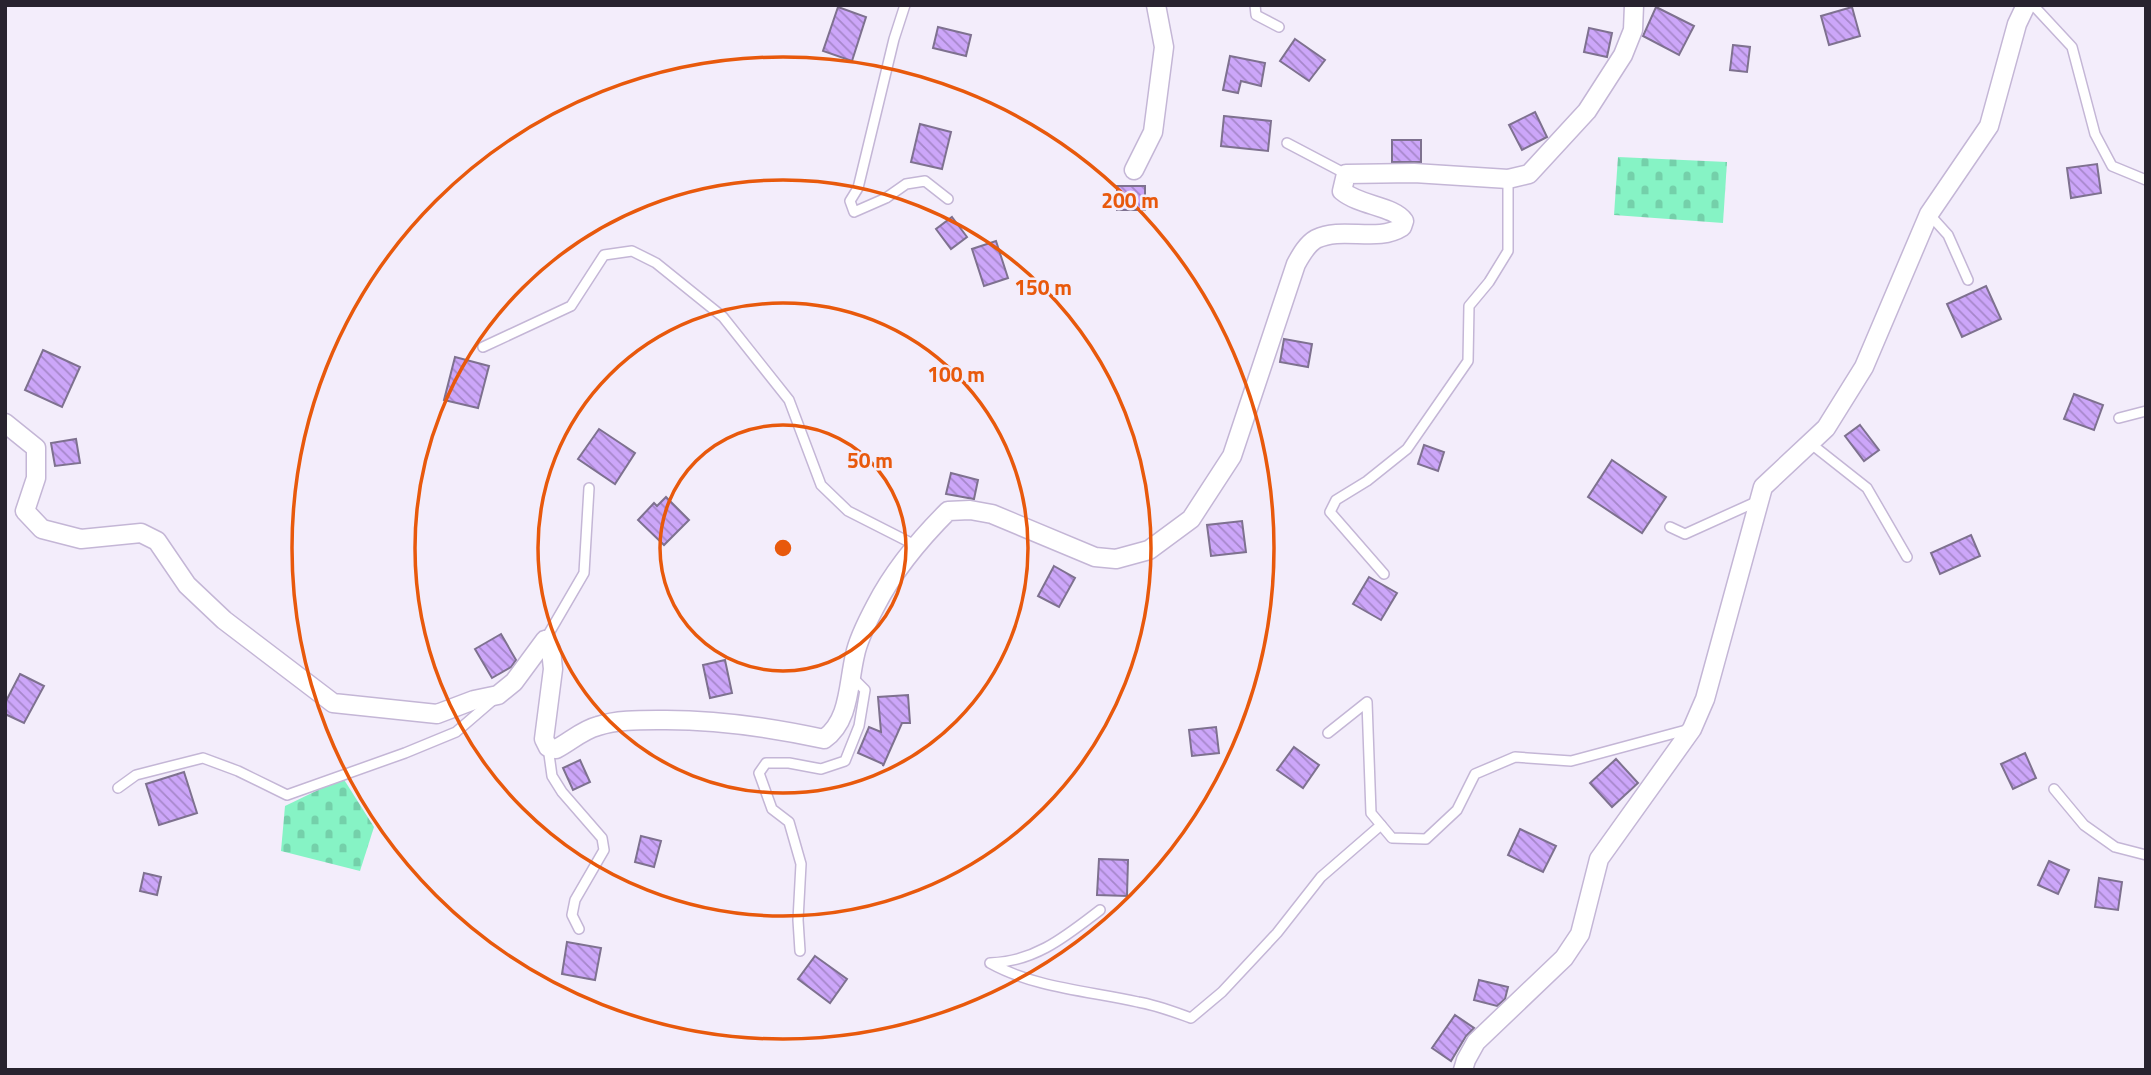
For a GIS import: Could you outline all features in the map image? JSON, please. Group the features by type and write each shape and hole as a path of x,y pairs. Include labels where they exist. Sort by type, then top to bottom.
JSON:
{"street":[{"path":"1134,170 1153,132 1164,47 1156,5"},
{"path":"5,423 36,448 36,478 25,511 42,529 81,539 141,533 158,541 187,585 224,620 333,703 437,714 474,700 498,695 514,682 545,640 551,650 553,669 544,740 548,747 556,750 578,734 598,726 638,720 694,719 748,725 824,739 836,731 847,702 855,653 876,605 915,545 948,511 970,510 992,514 1096,557 1116,559 1149,550 1191,519 1232,456 1296,264 1306,248 1316,239 1336,235 1394,232 1402,227 1404,222 1400,215 1363,203 1342,191 1346,174 1414,173 1508,178 1529,174 1587,111 1623,55 1633,30 1634,5"},
{"path":"1464,1070 1466,1059 1476,1042 1563,958 1580,934 1599,859 1692,729 1705,699 1763,487 1826,428 1864,367 1929,215 1989,126 2017,24 2026,5"}],"lane":[{"path":"905,5 894,39 858,188 850,201 854,212 887,198 906,184 925,181 948,199"},
{"path":"1255,5 1256,15 1279,27"},
{"path":"2033,5 2072,47 2095,134 2112,166 2146,180"},
{"path":"1287,143 1346,174"},
{"path":"1384,574 1330,512 1336,500 1367,481 1407,449 1468,361 1469,306 1489,282 1508,251 1508,178"},
{"path":"1929,215 1948,235 1968,280"},
{"path":"483,347 571,306 604,255 632,251 656,263 723,317 789,400 821,485 848,511 915,545"},
{"path":"2119,418 2146,411"},
{"path":"1810,443 1867,488 1907,557"},
{"path":"545,640 584,573 589,488"},
{"path":"1670,527 1685,534 1759,500"},
{"path":"800,951 798,920 801,864 789,822 772,809 759,773 766,763 789,763 821,769 845,761 859,726 865,690 851,676"},
{"path":"118,788 135,775 203,758 238,771 287,795 456,732 498,695"},
{"path":"1328,733 1367,702 1371,813 1392,838 1426,839 1457,810 1475,774 1515,757 1571,761 1692,729"},
{"path":"548,747 552,776 562,792 602,838 604,850 575,900 572,915 579,929"},
{"path":"2054,789 2084,825 2115,847 2146,855"},
{"path":"1100,910 1052,946 1007,962 990,963 1005,971 1070,989 1140,1002 1191,1018 1222,992 1277,933 1321,877 1381,825"}],"green space":[{"path":"1618,157 1727,162 1723,223 1614,215"},
{"path":"343,778 374,827 360,871 281,851 285,806"}],"building":[{"path":"838,7 866,17 852,61 823,51"},
{"path":"1656,7 1694,26 1679,55 1643,36"},
{"path":"1852,7 1860,36 1829,45 1821,16"},
{"path":"938,27 971,35 966,56 933,48"},
{"path":"1589,28 1612,33 1607,57 1584,52"},
{"path":"1295,39 1325,60 1309,81 1280,61"},
{"path":"1733,45 1750,47 1747,72 1730,70"},
{"path":"1230,56 1265,63 1261,86 1241,81 1238,93 1223,90"},
{"path":"1535,112 1547,137 1522,150 1509,125"},
{"path":"1224,116 1271,121 1268,151 1221,146"},
{"path":"920,124 951,132 942,169 911,162"},
{"path":"1392,140 1421,140 1421,162 1392,162"},
{"path":"2097,164 2101,193 2071,198 2067,168"},
{"path":"1117,186 1145,186 1145,210 1117,210"},
{"path":"952,217 967,237 951,249 936,229"},
{"path":"996,241 1008,278 984,286 972,249"},
{"path":"1986,286 2001,319 1962,337 1947,304"},
{"path":"1284,339 1312,344 1308,367 1280,362"},
{"path":"43,350 80,367 62,407 25,390"},
{"path":"455,357 489,366 478,408 444,400"},
{"path":"2074,394 2103,405 2094,430 2064,419"},
{"path":"1860,425 1879,450 1864,461 1845,436"},
{"path":"599,429 635,453 615,484 578,459"},
{"path":"76,439 80,463 55,466 51,443"},
{"path":"1424,445 1444,452 1438,471 1418,464"},
{"path":"1612,460 1666,497 1642,533 1588,497"},
{"path":"951,473 978,480 974,499 946,494"},
{"path":"666,497 689,520 664,545 638,520 654,503 657,506"},
{"path":"1242,521 1246,552 1211,556 1207,525"},
{"path":"1971,535 1980,556 1940,574 1931,553"},
{"path":"1054,566 1075,578 1059,607 1038,596"},
{"path":"1369,577 1397,593 1381,620 1353,604"},
{"path":"501,634 516,660 511,667 492,678 475,649"},
{"path":"725,660 732,693 710,698 703,665"},
{"path":"20,674 44,686 24,723 5,714 5,703"},
{"path":"908,695 910,723 902,723 883,766 858,753 869,727 881,732 878,697"},
{"path":"1216,727 1219,753 1192,756 1189,730"},
{"path":"1294,747 1319,765 1303,788 1277,770"},
{"path":"2025,753 2036,778 2013,789 2001,764"},
{"path":"1616,759 1638,783 1612,807 1590,783"},
{"path":"580,760 590,782 573,790 563,768"},
{"path":"184,772 197,813 159,825 146,784"},
{"path":"1520,829 1556,846 1543,872 1508,855"},
{"path":"641,836 661,841 654,867 635,862"},
{"path":"1099,859 1128,860 1127,896 1097,895"},
{"path":"2049,861 2069,870 2058,894 2038,885"},
{"path":"144,873 161,877 157,895 140,891"},
{"path":"2099,878 2122,882 2118,910 2095,907"},
{"path":"567,942 601,948 595,980 562,974"},
{"path":"815,956 847,979 830,1003 798,979"},
{"path":"1479,980 1508,987 1505,999 1497,1006 1474,1000"},
{"path":"1455,1015 1474,1028 1451,1061 1432,1048"}]}
